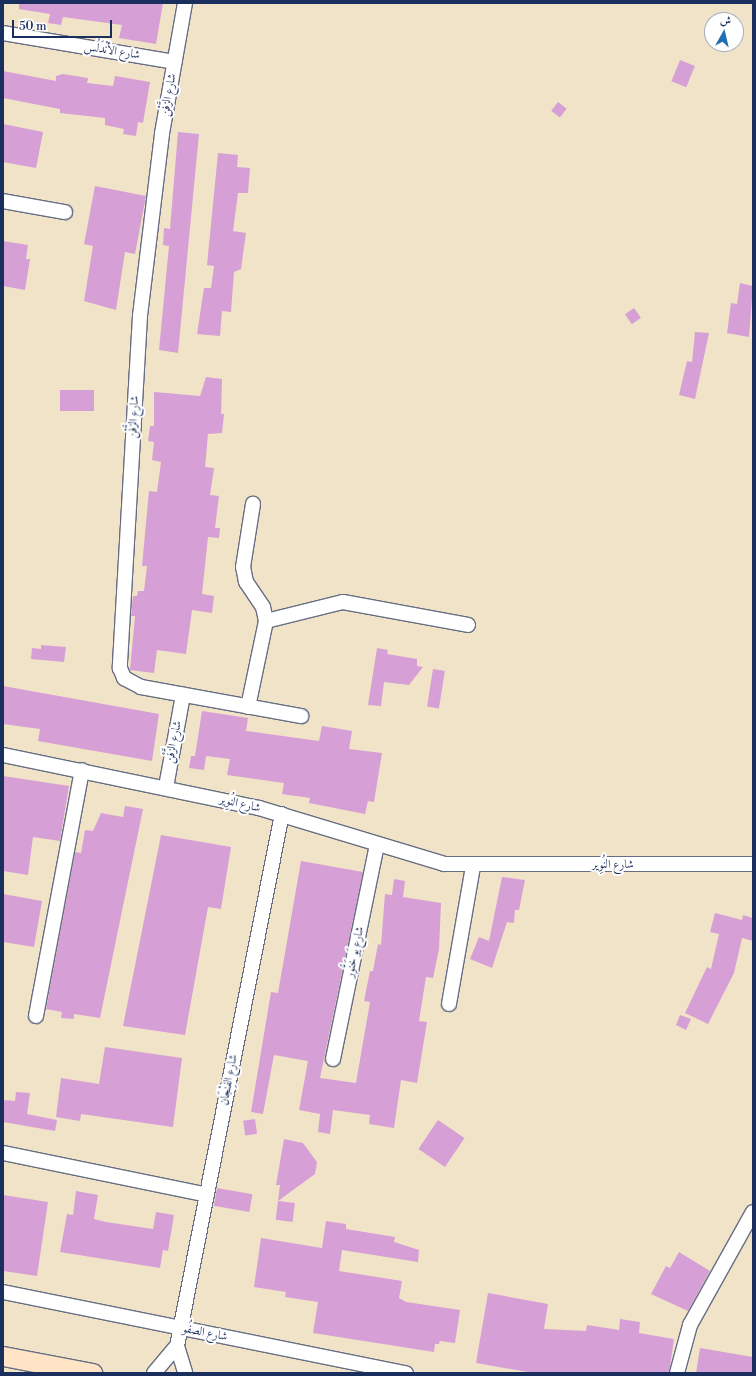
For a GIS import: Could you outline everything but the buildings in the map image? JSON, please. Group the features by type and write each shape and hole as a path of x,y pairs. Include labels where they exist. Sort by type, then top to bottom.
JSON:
{"main road":[{"path":"3,1356 92,1373"}],"street":[{"name":"شارع الزَّفْن","path":"166,787 183,695 131,684 120,668 120,659 140,316 175,62 186,3"},
{"name":"شارع الأنْدَلُس","path":"3,33 175,62"},
{"path":"3,201 65,212"},
{"path":"248,707 266,621 263,607 246,582 243,568 253,504"},
{"path":"266,621 343,602 468,625"},
{"path":"183,695 301,716"},
{"name":"شارع النُوِير","path":"3,755 166,787 282,814 432,862 473,866 753,864"},
{"path":"36,1016 82,770"},
{"name":"شارع الفِنْجَان","path":"154,1373 177,1346 282,814"},
{"name":"شارع يَو خَنُّور","path":"333,1059 377,844"},
{"path":"449,1004 473,866"},
{"path":"3,1154 207,1195"},
{"path":"677,1373 690,1325 753,1212"},
{"name":"شارع الصفُو","path":"3,1292 406,1373"},
{"name":"شارع الفِنْجَان","path":"177,1346 185,1373"}]}
